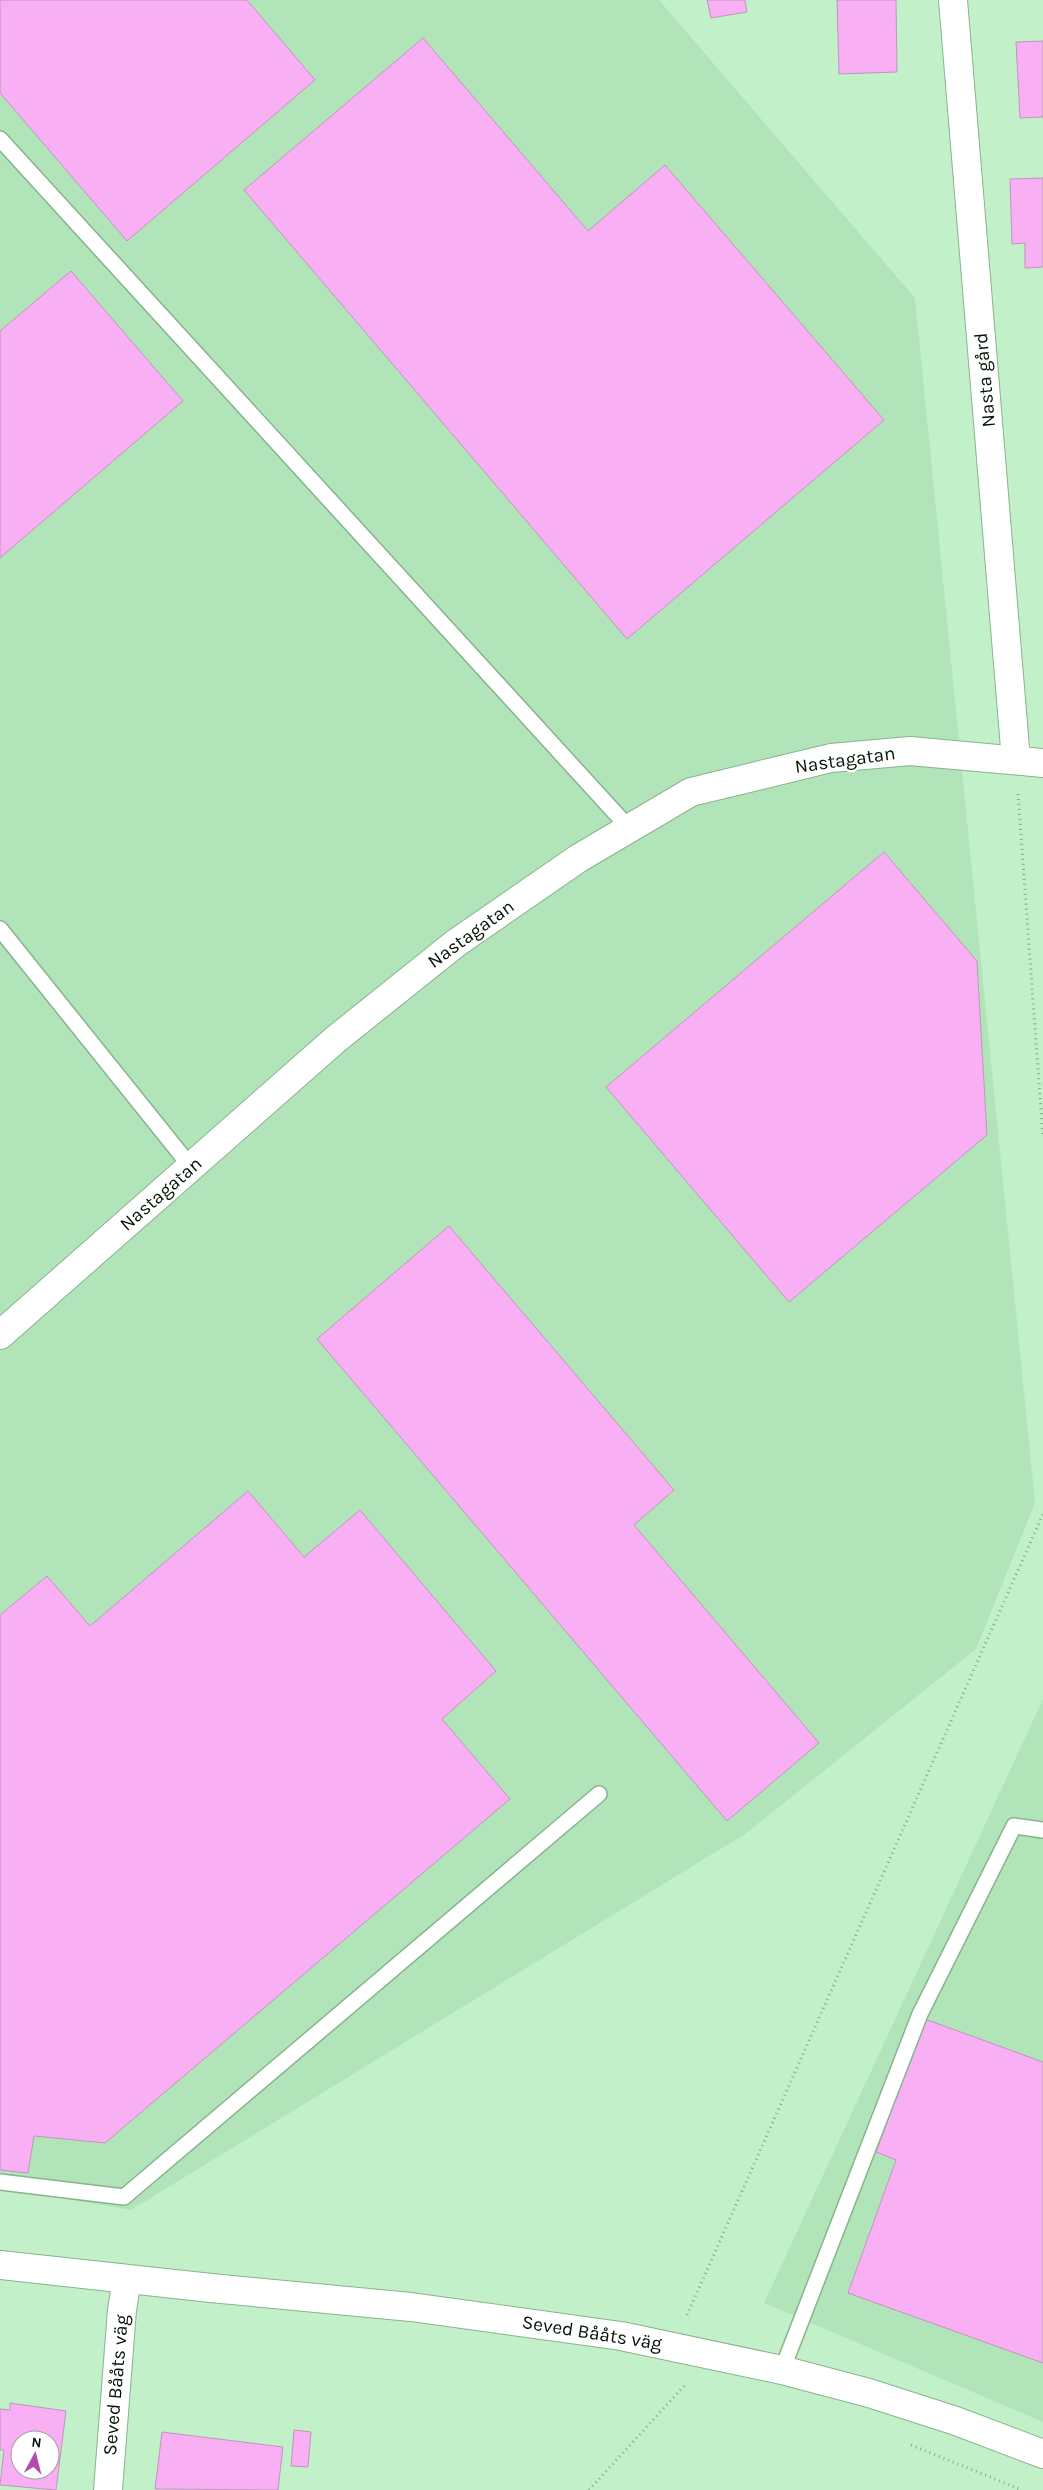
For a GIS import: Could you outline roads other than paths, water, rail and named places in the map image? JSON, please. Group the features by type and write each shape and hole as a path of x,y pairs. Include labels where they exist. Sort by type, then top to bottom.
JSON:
{"street":[{"name":"Nasta gård","path":"953,0 1016,760"},
{"name":"Nastagatan","path":"0,1335 336,1039 456,944 579,858 691,792 831,758 910,751 1043,763"},
{"name":"Seved Bååts väg","path":"0,2265 411,2307 560,2325 685,2348 782,2370 869,2393 956,2421 1043,2454"},
{"name":"Seved Bååts väg","path":"108,2490 122,2310 127,2279"}],"lane":[{"path":"0,139 629,828"},
{"path":"0,929 191,1167"},
{"path":"0,2182 124,2197 599,1794"},
{"path":"782,2370 920,2014 1014,1826 1043,1830"}]}
